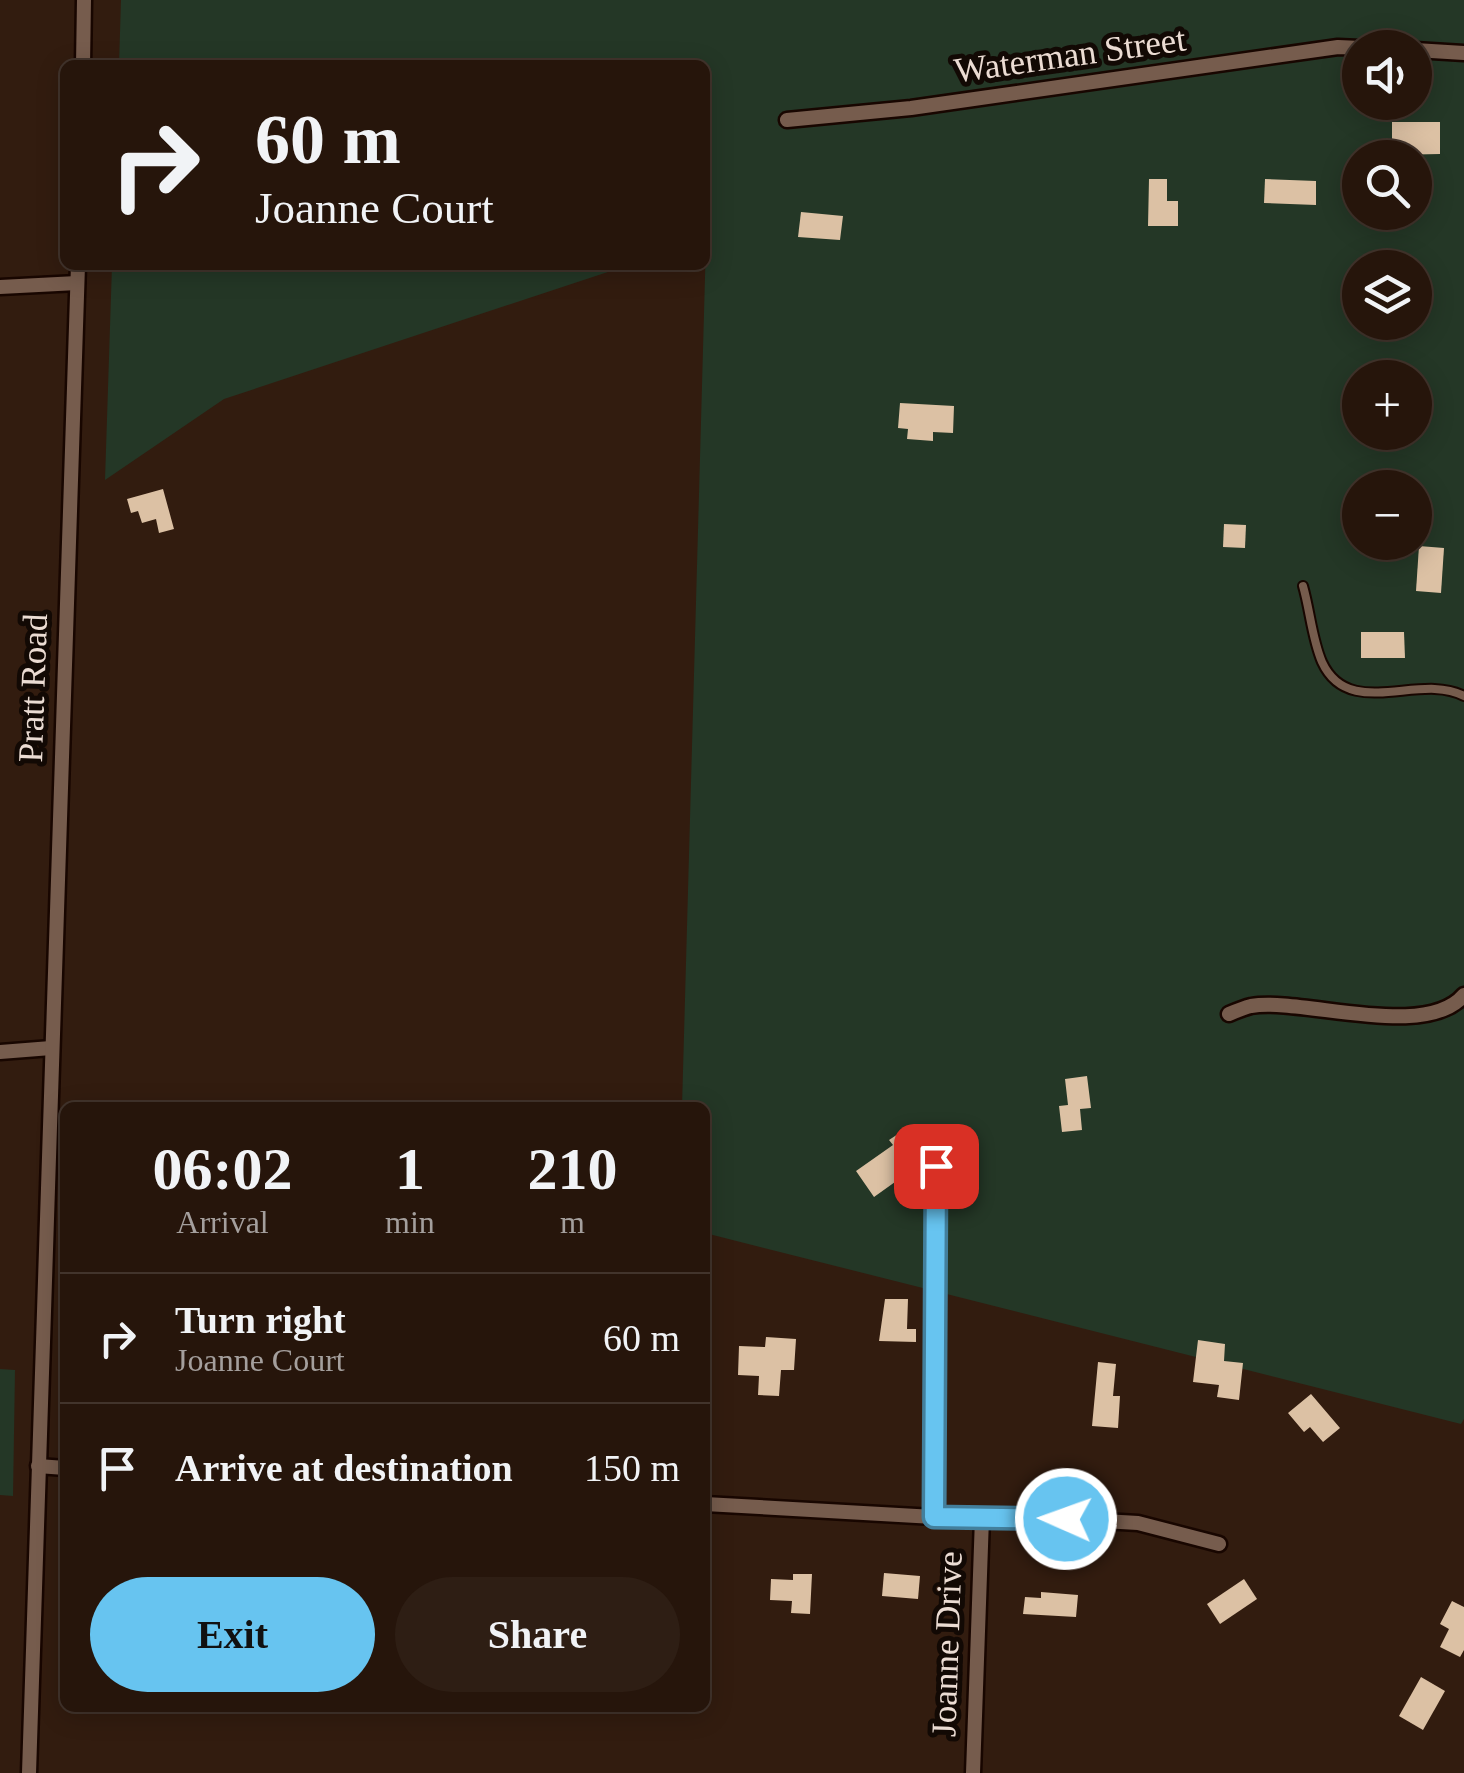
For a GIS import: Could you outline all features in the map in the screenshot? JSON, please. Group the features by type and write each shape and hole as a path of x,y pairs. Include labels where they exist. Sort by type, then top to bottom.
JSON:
{"street":[{"path":"83,60 84,0"},
{"name":"Waterman Street","path":"787,120 926,106 1342,47"},
{"path":"1432,51 1464,53"},
{"name":"Pratt Road","path":"29,1773 78,270"},
{"path":"0,286 77,282"},
{"path":"1228,1014 1253,1006 1375,1016 1413,1015 1458,1002 1464,995"},
{"path":"0,1052 51,1048"},
{"path":"934,1517 936,1166"},
{"path":"38,1466 60,1468"},
{"path":"710,1504 1138,1523 1219,1544"},
{"name":"Joanne Drive","path":"973,1773 982,1518"}],"lane":[{"path":"1302,586 1322,664 1336,682 1352,692 1370,694 1434,687 1464,696"}],"green space":[{"path":"121,0 1464,0 1461,1424 710,1234 710,1102 682,1102 705,270 710,270 710,60 119,60"},
{"path":"112,270 614,270 224,399 105,480"},
{"path":"0,1369 15,1370 13,1496 0,1495"}],"building":[{"path":"1392,122 1440,122 1440,154 1432,154 1432,140 1392,140"},
{"path":"1149,179 1167,179 1167,201 1178,201 1178,226 1148,226"},
{"path":"1265,179 1316,181 1316,205 1264,203"},
{"path":"801,212 843,216 840,240 798,237"},
{"path":"900,403 954,406 953,433 933,432 933,441 907,439 908,429 898,428"},
{"path":"163,489 174,529 159,533 156,519 142,523 138,511 131,513 127,499"},
{"path":"1224,524 1246,525 1245,548 1223,547"},
{"path":"1432,547 1444,548 1441,593 1416,591 1418,560 1432,560"},
{"path":"1361,632 1404,632 1405,658 1361,658"},
{"path":"1087,1076 1091,1108 1080,1109 1082,1130 1062,1132 1059,1106 1068,1105 1065,1079"},
{"path":"904,1130 915,1147 900,1158 909,1172 874,1197 856,1171 893,1145 889,1140"},
{"path":"885,1299 908,1299 907,1329 916,1329 916,1342 879,1341"},
{"path":"766,1337 796,1339 794,1370 781,1370 779,1396 758,1395 759,1376 738,1375 739,1346 765,1347"},
{"path":"1198,1340 1225,1344 1224,1361 1243,1363 1239,1400 1217,1397 1219,1385 1193,1382"},
{"path":"1098,1362 1116,1364 1113,1396 1120,1396 1118,1428 1092,1426"},
{"path":"1311,1394 1340,1428 1323,1442 1310,1427 1304,1432 1288,1413"},
{"path":"884,1573 920,1576 918,1599 882,1596"},
{"path":"793,1574 812,1574 810,1614 791,1613 792,1601 770,1600 771,1579 793,1580"},
{"path":"1244,1579 1257,1599 1220,1624 1207,1604"},
{"path":"1041,1592 1078,1595 1076,1617 1023,1614 1025,1597 1041,1598"},
{"path":"1452,1601 1464,1607 1464,1650 1460,1657 1440,1647 1449,1629 1440,1624"},
{"path":"1421,1677 1445,1691 1423,1730 1399,1716"}],"route":[{"path":"936,1166 934,1517 1066,1519"}]}
